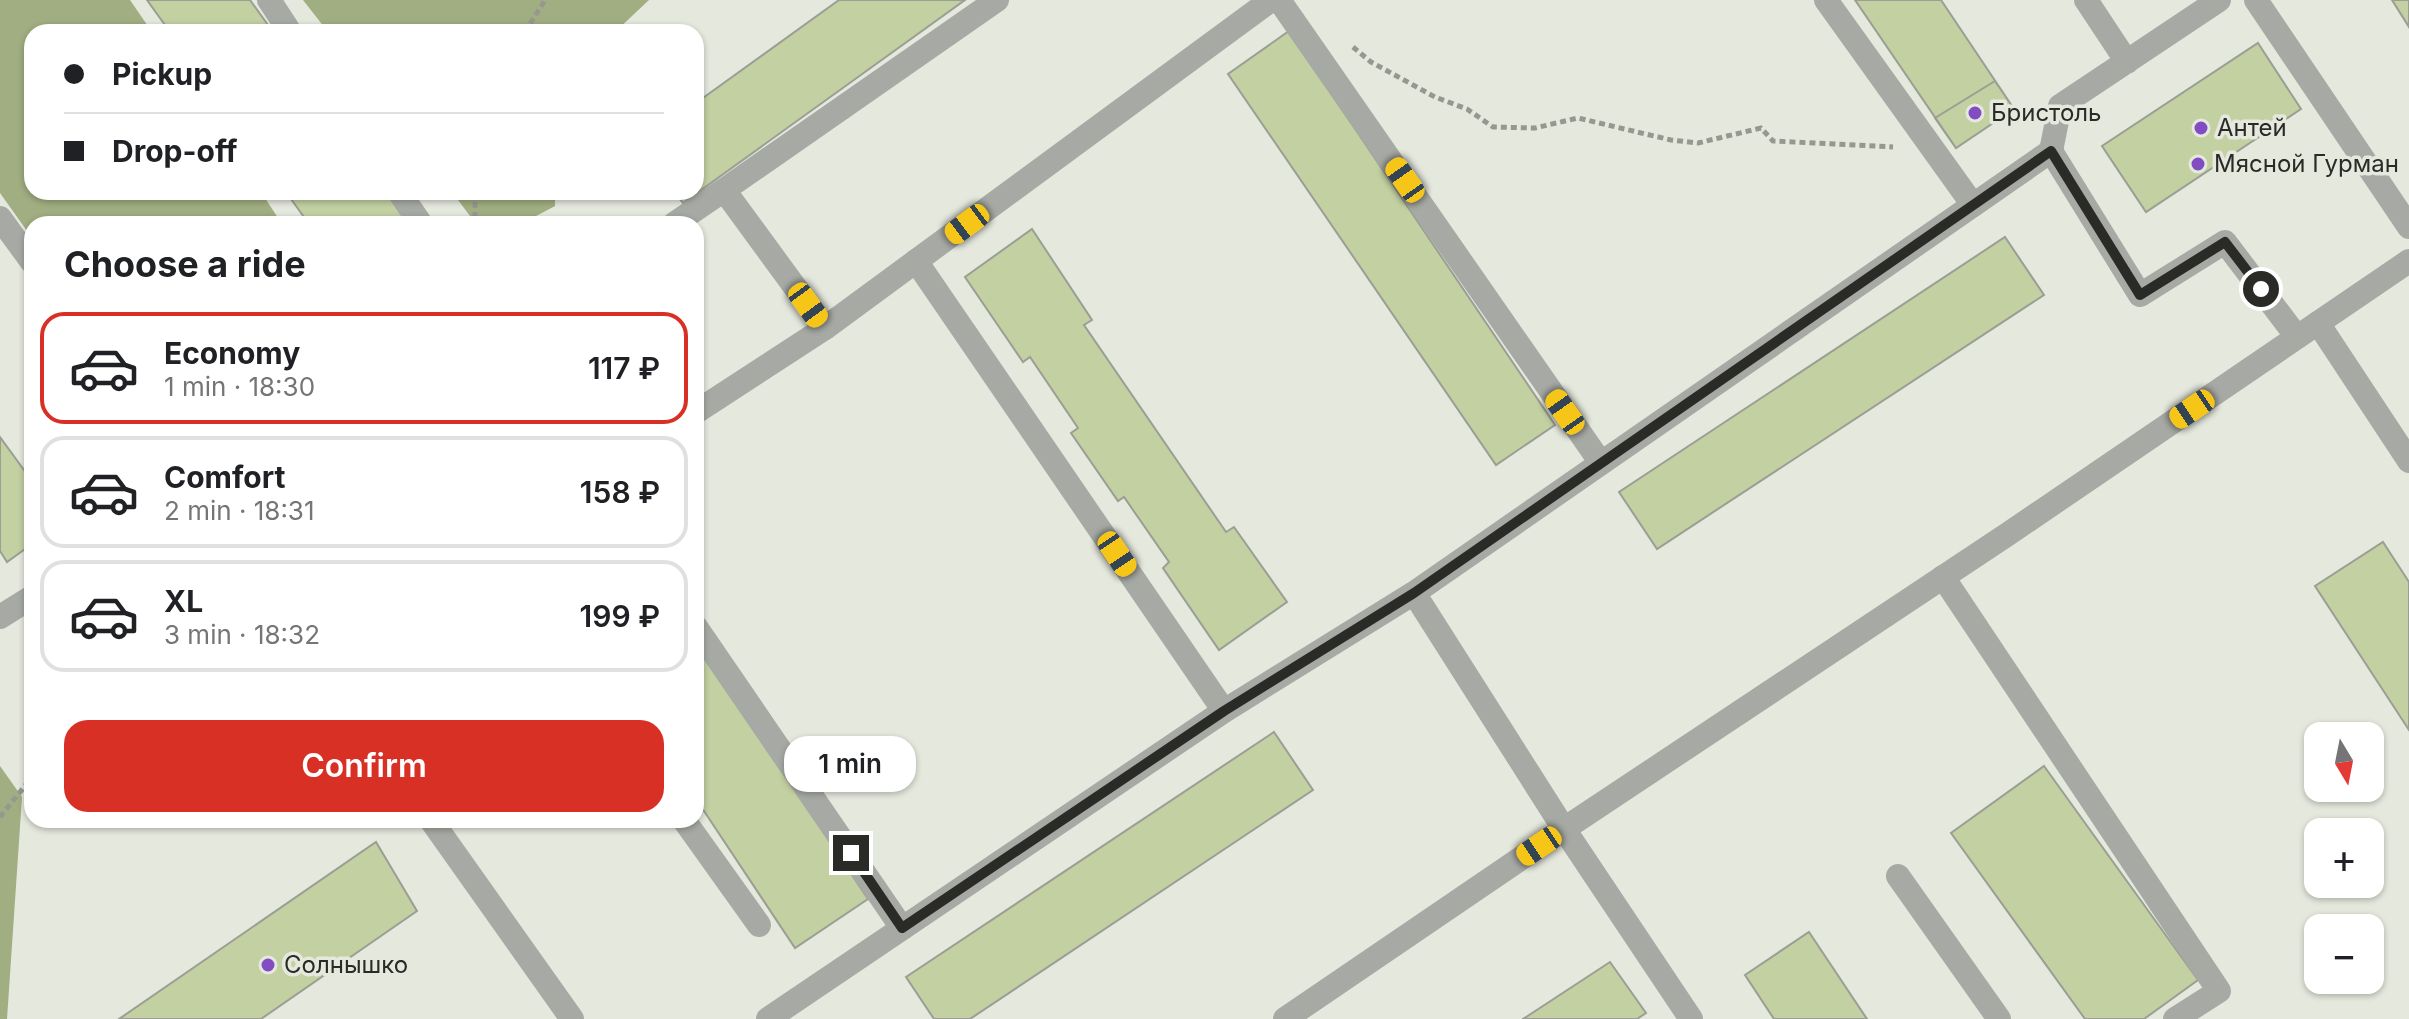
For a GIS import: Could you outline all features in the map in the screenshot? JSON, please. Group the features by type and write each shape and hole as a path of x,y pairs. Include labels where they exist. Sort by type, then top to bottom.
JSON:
{"street":[{"path":"269,0 285,24"},
{"path":"686,216 997,0"},
{"path":"704,407 825,328 1271,0"},
{"path":"1279,0 1601,463"},
{"path":"1826,0 1973,205"},
{"path":"2086,0 2127,62"},
{"path":"2219,0 2060,106 2051,151 2140,295 2225,242 2297,337"},
{"path":"2256,0 2409,227"},
{"path":"768,1019 1224,711 1414,593 2051,151"},
{"path":"724,190 825,328"},
{"path":"0,218 24,251"},
{"path":"916,261 1224,711"},
{"path":"1285,1019 2409,261"},
{"path":"2318,323 2409,461"},
{"path":"1943,577 2219,991 2175,1019"},
{"path":"1414,593 1564,829 1691,1019"},
{"path":"0,617 24,602"},
{"path":"704,639 902,928"},
{"path":"437,828 572,1019"},
{"path":"690,828 759,925"},
{"path":"1898,876 1999,1019"}],"path":[{"path":"530,24 545,0"},
{"path":"1351,46 1371,62 1435,97 1467,109 1493,127 1535,128 1578,118 1671,140 1698,143 1761,128 1773,141 1893,147 1904,153"},
{"path":"0,817 24,787"}],"green space":[{"path":"0,0 130,0 146,24 24,24 24,200 266,200 277,216 24,216 24,227 0,193"},
{"path":"303,0 649,0 624,24 322,24"},
{"path":"458,200 555,200 555,206 536,216 470,216"},
{"path":"0,766 22,797 7,1019 0,1019"}],"building":[{"path":"147,0 250,0 267,24 164,24"},
{"path":"839,0 965,0 704,188 704,97"},
{"path":"1855,0 1941,0 2014,109 1956,148"},
{"path":"2392,0 2409,0 2409,27"},
{"path":"1289,31 1555,425 1496,465 1228,74"},
{"name":"Антей","path":"2258,43 2301,109 2146,212 2102,146"},
{"name":"Бристоль","path":"1995,81 2014,109 1956,148 1935,118"},
{"path":"292,200 395,200 406,216 303,216"},
{"path":"1032,229 1092,320 1084,325 1226,532 1234,527 1287,602 1219,650 1163,568 1169,562 1124,497 1118,501 1071,433 1078,428 1030,357 1023,362 965,277"},
{"path":"2005,237 2044,295 1657,549 1619,492"},
{"path":"0,437 24,470 24,550 7,562 0,551"},
{"path":"2383,542 2409,582 2409,730 2315,586"},
{"path":"704,653 868,899 795,948 704,811"},
{"path":"1274,732 1313,790 970,1019 934,1019 906,977"},
{"path":"2044,766 2198,980 2144,1019 2085,1019 1951,833"},
{"name":"Солнышко","path":"376,842 417,911 261,1019 119,1019"},
{"path":"1809,932 1867,1019 1774,1019 1745,975"},
{"path":"1610,962 1646,1013 1637,1019 1523,1019"}],"place":[{"name":"Бристоль","path":"1975,113"},
{"name":"Антей","path":"2201,128"},
{"name":"Мясной Гурман","path":"2198,164"},
{"name":"Солнышко","path":"268,965"}],"route":[{"path":"851,853 902,928 1224,711 1414,593 2051,151 2140,295 2225,242 2261,289"}]}
